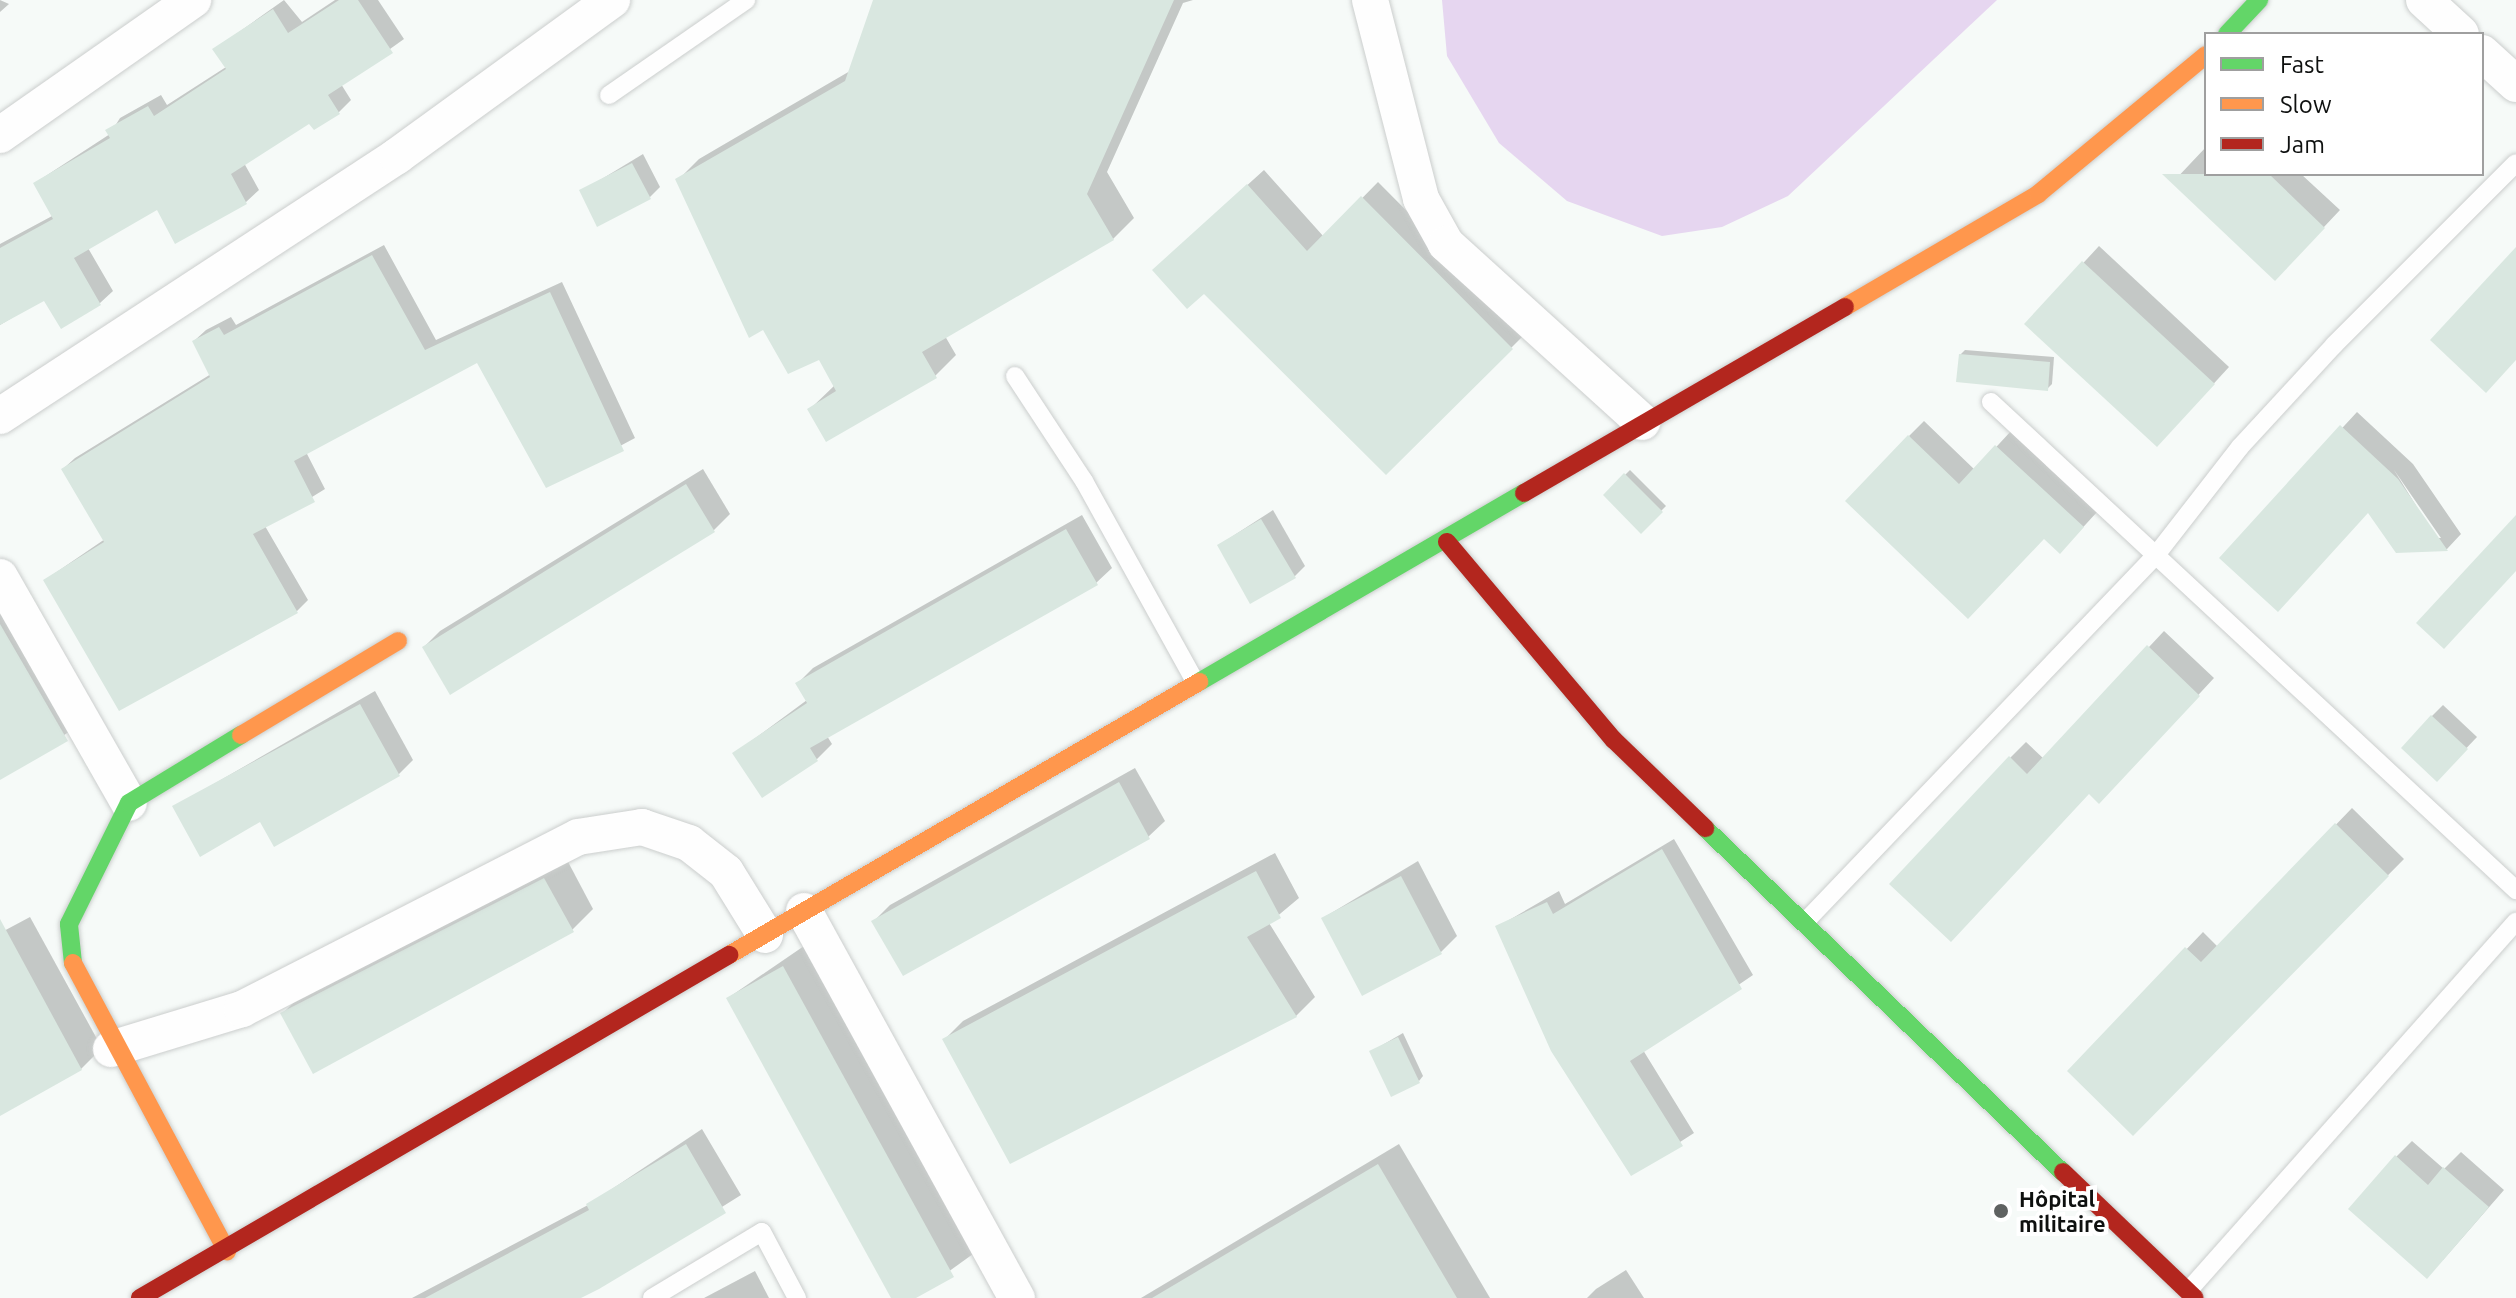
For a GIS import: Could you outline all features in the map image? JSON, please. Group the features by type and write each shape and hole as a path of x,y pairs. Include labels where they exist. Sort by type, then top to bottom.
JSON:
{"street":[{"path":"0,135 193,0"},
{"path":"0,416 397,156 612,0"},
{"path":"1370,0 1421,199 1446,244 1642,422"},
{"path":"2229,32 2259,0"},
{"path":"2424,0 2459,32"},
{"path":"2484,55 2516,84"},
{"path":"140,1298 227,1251 1196,683 1447,542 1642,422 2038,194 2204,57"},
{"path":"1447,542 1614,740 2192,1294"},
{"path":"0,577 129,803"},
{"path":"227,1251 111,1049 74,977 69,924 129,803 398,641"},
{"path":"111,1049 242,1009 578,837 642,827 689,843 726,872 765,935"},
{"path":"804,911 1017,1298"}],"lane":[{"path":"609,95 746,0"},
{"path":"1804,923 2156,555 2250,436 2516,163"},
{"path":"1015,376 1116,535 1196,683"},
{"path":"1991,402 2516,890"},
{"path":"2192,1294 2516,921"},
{"path":"652,1298 762,1232 797,1298"}],"shaded area":[{"path":"1442,0 1997,0 1788,196 1722,227 1662,236 1567,201 1499,143 1447,56"}],"building":[{"path":"339,0 358,0 393,53 328,95 340,114 314,130 309,124 231,174 247,204 175,244 157,210 74,258 101,305 61,329 44,301 0,325 0,248 53,219 33,183 110,138 105,130 148,106 154,116 226,69 212,49 273,9 288,33"},
{"path":"873,0 1174,0 1087,194 1114,240 922,352 937,378 826,442 807,409 836,391 819,360 788,374 763,330 749,338 675,179 845,81"},
{"path":"632,163 651,199 597,227 579,190"},
{"path":"2162,174 2271,176 2325,228 2275,281"},
{"path":"1247,184 1307,251 1361,196 1513,349 1386,475 1204,294 1187,309 1152,270"},
{"path":"2516,247 2516,360 2486,393 2430,340"},
{"path":"372,255 425,350 550,292 624,451 546,488 477,363 294,461 315,502 253,534 298,613 119,711 43,580 104,542 61,469 210,377 192,341 219,327 224,335"},
{"path":"2082,261 2215,384 2157,447 2024,324"},
{"path":"1959,354 2050,362 2048,391 1956,382"},
{"path":"2340,425 2398,479 2448,551 2396,553 2368,513 2278,612 2219,558"},
{"path":"1908,435 1959,484 1995,445 2084,527 2060,554 2044,539 1968,619 1845,501"},
{"path":"1624,473 1663,512 1641,534 1603,495"},
{"path":"686,484 715,532 450,695 422,647"},
{"path":"2516,515 2516,571 2444,649 2416,623"},
{"path":"1261,519 1296,578 1250,604 1217,545"},
{"path":"1066,529 1098,585 810,748 818,761 762,798 732,753 807,703 795,683"},
{"path":"0,624 68,741 0,780"},
{"path":"2147,645 2200,696 2099,804 2089,794 1951,942 1889,884 2009,756 2027,774"},
{"path":"360,704 400,776 274,847 260,822 200,857 172,806"},
{"path":"2431,715 2468,749 2437,782 2401,748"},
{"path":"1119,782 1150,839 903,976 871,921"},
{"path":"2335,823 2389,876 2133,1136 2067,1071 2185,947 2201,962"},
{"path":"1662,849 1742,989 1630,1061 1683,1146 1631,1176 1551,1051 1495,926 1547,902 1553,914"},
{"path":"1256,871 1281,918 1247,937 1297,1017 1010,1164 942,1039"},
{"path":"1401,876 1442,954 1362,996 1321,918"},
{"path":"544,878 574,932 313,1074 280,1013"},
{"path":"0,919 82,1070 0,1116"},
{"path":"783,966 954,1277 916,1298 891,1298 726,998"},
{"path":"1398,1037 1420,1083 1391,1097 1369,1051"},
{"path":"686,1144 726,1213 599,1289 581,1298 425,1298 589,1210 586,1204"},
{"path":"2395,1155 2428,1185 2443,1167 2489,1207 2427,1279 2348,1209"},
{"path":"1378,1164 1457,1298 1152,1298"}],"traffic: fast":[{"path":"2229,32 2259,0"},
{"path":"1199,682 1524,493"},
{"path":"73,963 69,924 129,803 241,735"},
{"path":"1705,828 2063,1172"}],"traffic: slow":[{"path":"1845,307 2038,194 2204,57"},
{"path":"241,735 398,641"},
{"path":"729,955 1199,682"},
{"path":"73,963 227,1251"}],"traffic: jam":[{"path":"1524,493 1845,307"},
{"path":"1447,542 1614,740 1705,828"},
{"path":"140,1298 729,955"},
{"path":"2063,1172 2195,1298"}],"place":[{"name":"Hôpital militaire","path":"2001,1211"}]}
